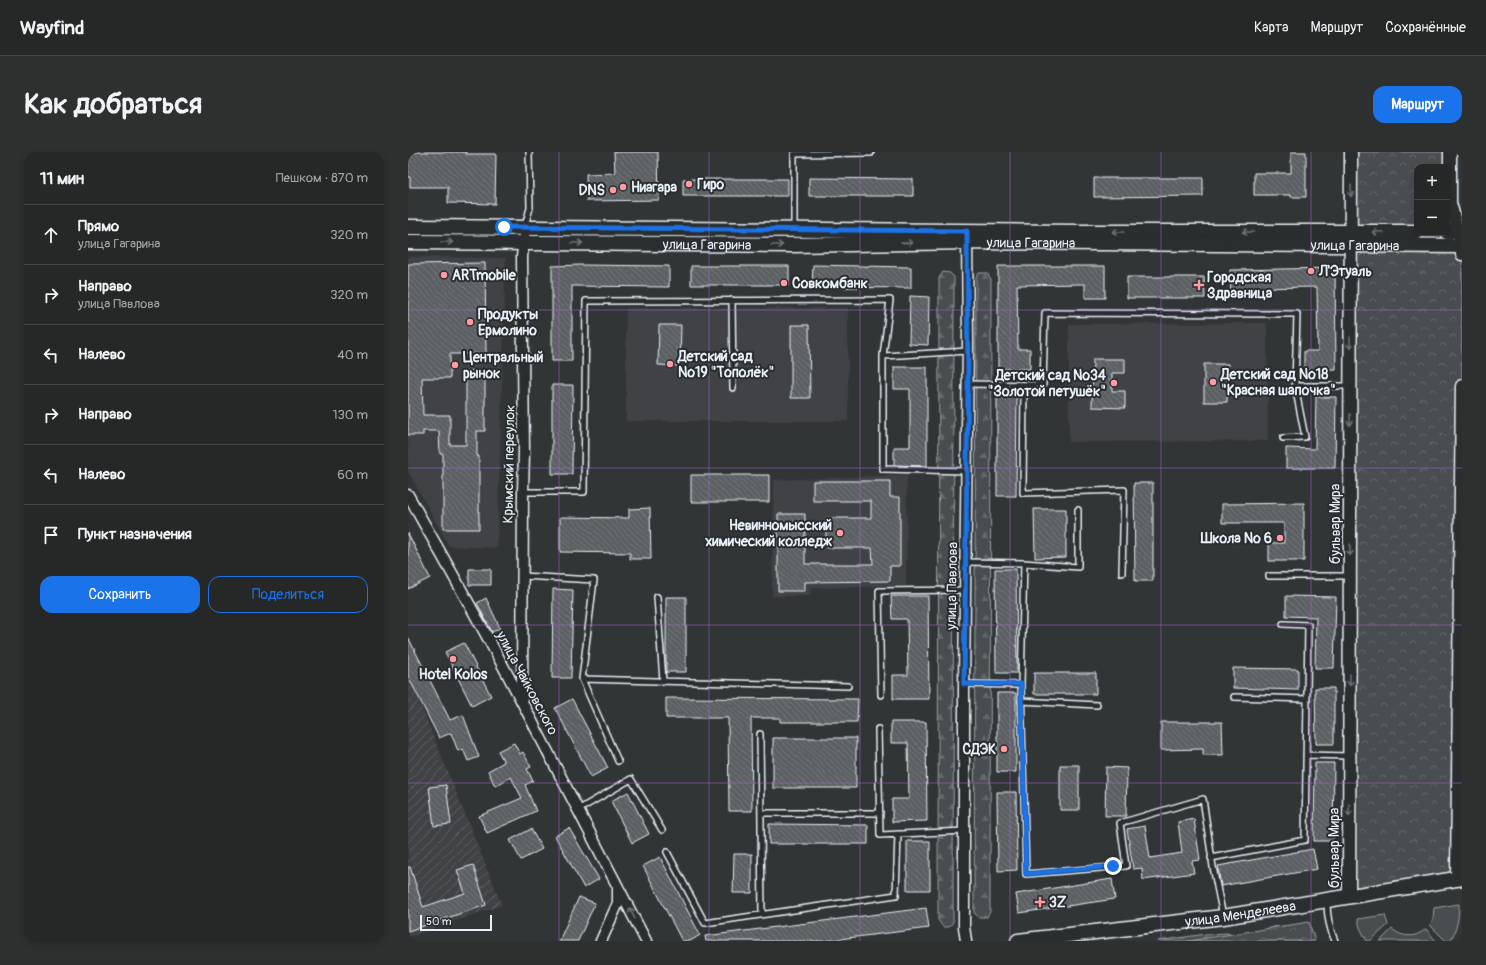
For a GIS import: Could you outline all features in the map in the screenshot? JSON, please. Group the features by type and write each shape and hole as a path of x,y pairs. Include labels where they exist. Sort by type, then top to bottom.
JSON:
{"main road":[{"name":"улица Гагарина","path":"408,227 794,229 967,236 1350,239 1462,249"},
{"name":"улица Гагарина","path":"1350,239 1414,232"},
{"name":"улица Гагарина","path":"408,242 792,245 967,236"},
{"name":"улица Менделеева","path":"1018,941 1223,917 1459,879"}],"street":[{"name":"бульвар Мира","path":"1349,897 1351,152"},
{"path":"1450,152 1450,203 1456,231 1462,249"},
{"name":"Крымский переулок","path":"522,702 522,492 524,452 523,242 525,227"},
{"name":"улица Павлова","path":"966,941 964,927 964,684 968,384 967,236"},
{"path":"1459,879 1462,386"},
{"name":"улица Чайковского","path":"408,495 522,702 577,811 646,941"},
{"path":"601,941 618,903 618,886"}],"lane":[{"path":"525,227 530,208 529,152"},
{"path":"794,229 794,154 871,153"},
{"path":"732,300 733,388"},
{"path":"522,492 584,492 586,301 890,300 883,356 883,469 967,470"},
{"path":"968,384 1043,385 1045,313 1297,314 1295,386 1305,437 1283,438"},
{"path":"883,356 968,351"},
{"path":"1024,385 1023,493 1124,490 1122,573"},
{"path":"1295,386 1350,386"},
{"path":"966,562 1024,563 1078,567 1078,510"},
{"path":"1024,563 1021,684 1026,874 1126,866 1120,823 1203,799 1223,917"},
{"path":"522,576 594,580 582,679 618,761"},
{"path":"1269,576 1350,576"},
{"path":"881,695 879,591 966,590"},
{"path":"658,597 663,681"},
{"path":"1212,858 1305,840 1308,625 1283,624"},
{"path":"582,679 848,686"},
{"path":"964,684 1021,684"},
{"path":"1234,697 1307,699"},
{"path":"1022,701 1097,705"},
{"path":"878,729 880,835 965,831"},
{"path":"760,734 762,914"},
{"path":"1306,755 1349,756"},
{"path":"577,811 630,779 662,830"},
{"path":"762,813 880,814"},
{"path":"667,852 705,923 896,895 898,834"},
{"name":"бульвар Мира","path":"1326,901 1327,916 1335,941"}],"shaded area":[{"name":"Центральный рынок","path":"408,257 506,258 497,548 449,546 408,471"},
{"path":"626,308 848,308 848,421 626,421"},
{"path":"1267,323 1268,441 1069,442 1069,324"},
{"name":"Невинномысский химический колледж","path":"907,475 906,586 811,588 810,596 772,596 774,480"},
{"path":"408,674 502,905 408,937"}],"green space":[{"path":"1351,152 1450,152 1462,254 1457,879 1349,897"},
{"path":"943,272 950,273 954,277 953,922 949,927 943,927 938,920 939,278"},
{"path":"979,273 987,273 991,279 990,912 987,917 979,917 974,913 976,277"},
{"path":"1459,904 1456,928 1450,941 1446,941 1430,925 1433,920 1434,908"},
{"path":"1385,915 1388,925 1370,941 1367,941 1360,928 1358,919"},
{"path":"1309,922 1315,941 1188,941"},
{"path":"1305,924 1313,941 1158,941 1206,934 1229,933 1235,940 1273,927"},
{"path":"1392,929 1400,934 1409,936 1418,934 1426,929 1436,941 1380,941"}],"building":[{"path":"408,152 466,152 466,154 496,154 495,204 448,203 448,187 410,187 410,177 408,177"},
{"name":"Ниагара","path":"614,152 658,152 659,200 587,201 586,174 615,173"},
{"path":"1291,152 1306,152 1306,197 1291,197 1291,195 1254,195 1254,173 1291,173"},
{"path":"809,178 913,179 913,196 809,196"},
{"path":"1094,178 1203,178 1203,196 1094,197"},
{"path":"683,179 788,179 788,196 683,196"},
{"path":"485,263 486,354 450,354 450,378 422,378 423,415 450,415 450,445 466,445 466,371 485,370 485,431 477,431 477,456 479,456 479,529 443,529 443,454 440,454 439,431 423,431 423,435 408,435 408,264"},
{"path":"813,265 911,267 911,288 812,287"},
{"path":"552,266 669,266 669,287 572,286 572,361 552,361"},
{"path":"691,266 789,266 789,285 691,285"},
{"path":"998,266 1105,266 1105,298 1085,298 1085,284 1017,285 1018,349 1030,349 1030,369 998,369"},
{"path":"1335,268 1336,369 1304,370 1304,351 1318,351 1317,287 1250,288 1250,297 1231,297 1230,270"},
{"path":"1127,277 1204,277 1205,298 1127,298"},
{"path":"910,296 929,297 928,345 909,344"},
{"path":"659,325 681,325 680,366 658,365"},
{"path":"791,325 809,325 810,398 791,398"},
{"path":"1093,359 1125,359 1125,373 1112,373 1112,391 1125,391 1125,408 1092,407"},
{"path":"1204,364 1228,364 1227,402 1204,402"},
{"path":"894,367 927,367 927,466 894,465 894,447 910,447 910,389 894,389"},
{"path":"552,385 573,385 572,474 552,474"},
{"path":"997,392 1017,392 1016,496 997,496"},
{"path":"1316,397 1336,397 1335,468 1286,468 1286,448 1315,449"},
{"path":"691,475 769,475 769,502 691,502"},
{"path":"813,481 890,481 890,497 900,497 900,566 890,566 890,581 805,582 805,591 778,591 778,514 805,514 805,564 873,564 872,548 826,548 826,518 871,518 871,501 813,501"},
{"path":"1134,483 1153,483 1153,581 1135,581"},
{"path":"1304,503 1304,561 1269,561 1269,543 1284,543 1284,523 1222,523 1222,504"},
{"path":"650,508 651,559 630,559 630,553 560,552 560,517 629,518 629,509"},
{"path":"1034,509 1066,509 1066,557 1035,558"},
{"path":"408,533 430,578 408,589"},
{"path":"469,569 491,569 491,585 469,585"},
{"path":"995,569 1016,569 1017,673 996,673"},
{"path":"553,589 573,590 571,678 552,678"},
{"path":"891,596 928,596 929,699 893,699 893,675 908,675 907,619 892,619"},
{"path":"1286,596 1336,597 1334,668 1315,668 1316,617 1286,616"},
{"path":"666,597 686,597 686,672 666,672"},
{"path":"486,598 500,628 492,632 477,603"},
{"path":"408,637 450,720 463,715 479,757 468,761 463,749 458,751 451,733 439,738 408,676"},
{"path":"464,643 491,696 472,706 445,652"},
{"path":"1233,668 1298,669 1298,690 1233,688"},
{"path":"1034,673 1096,673 1096,694 1034,694"},
{"path":"1315,688 1334,688 1334,744 1316,744"},
{"path":"997,693 1016,693 1016,772 997,772"},
{"path":"666,698 858,699 857,722 780,722 780,718 751,718 752,811 729,811 728,718 666,718"},
{"path":"572,699 608,768 591,777 555,708"},
{"path":"891,722 926,722 927,821 892,822 892,799 909,799 908,743 891,743"},
{"path":"1161,722 1222,722 1223,755 1203,755 1203,749 1161,750"},
{"path":"773,738 856,738 856,788 773,788"},
{"path":"514,743 520,754 523,752 531,767 527,769 533,781 525,785 536,811 487,833 479,816 522,798 511,777 495,786 488,771 504,762 498,751"},
{"path":"1315,763 1334,763 1333,841 1314,841"},
{"path":"1060,765 1079,765 1079,810 1060,810"},
{"path":"1106,767 1127,768 1126,816 1105,816"},
{"path":"446,785 451,824 434,826 429,787"},
{"path":"628,792 649,834 632,843 611,801"},
{"path":"997,792 1016,792 1017,870 998,871"},
{"path":"1194,819 1200,860 1192,861 1194,873 1143,880 1142,868 1133,869 1127,829 1145,826 1150,858 1182,853 1178,822"},
{"path":"769,824 868,825 868,844 769,844"},
{"path":"569,828 599,879 584,888 555,836"},
{"path":"531,829 542,849 521,860 510,840"},
{"path":"907,841 930,841 930,890 907,890"},
{"path":"1313,849 1317,869 1221,886 1218,866"},
{"path":"734,854 752,854 752,893 733,893"},
{"path":"660,857 700,935 690,941 682,941 643,866"},
{"path":"473,865 486,905 408,931 408,867 410,867 423,907 465,893 457,870"},
{"path":"1112,879 1115,899 1019,913 1016,894"},
{"path":"579,897 595,903 578,941 559,941"},
{"path":"926,908 929,928 823,941 706,941 705,936"}],"place":[{"name":"Гиро","path":"689,184"},
{"name":"Ниагара","path":"623,187"},
{"name":"DNS","path":"613,190"},
{"name":"Л'Этуаль","path":"1311,271"},
{"name":"ARTmobile","path":"444,275"},
{"name":"Совкомбанк","path":"784,283"},
{"name":"Городская Здравница","path":"1199,285"},
{"name":"Продукты Ермолино","path":"470,322"},
{"name":"Детский сад №19 \"Тополёк\"","path":"670,364"},
{"name":"Центральный рынок","path":"455,365"},
{"name":"Детский сад №18 \"Красная шапочка\"","path":"1213,382"},
{"name":"Детский сад №34 \"Золотой петушёк\"","path":"1114,383"},
{"name":"Невинномысский химический колледж","path":"840,533"},
{"name":"Школа № 6","path":"1280,538"},
{"name":"Hotel Kolos","path":"453,659"},
{"name":"СДЭК","path":"1004,749"},
{"name":"3Z","path":"1040,902"}],"route":[{"path":"504,227 967,231 968,384 964,684 1021,684 1026,874 1113,866"}]}
